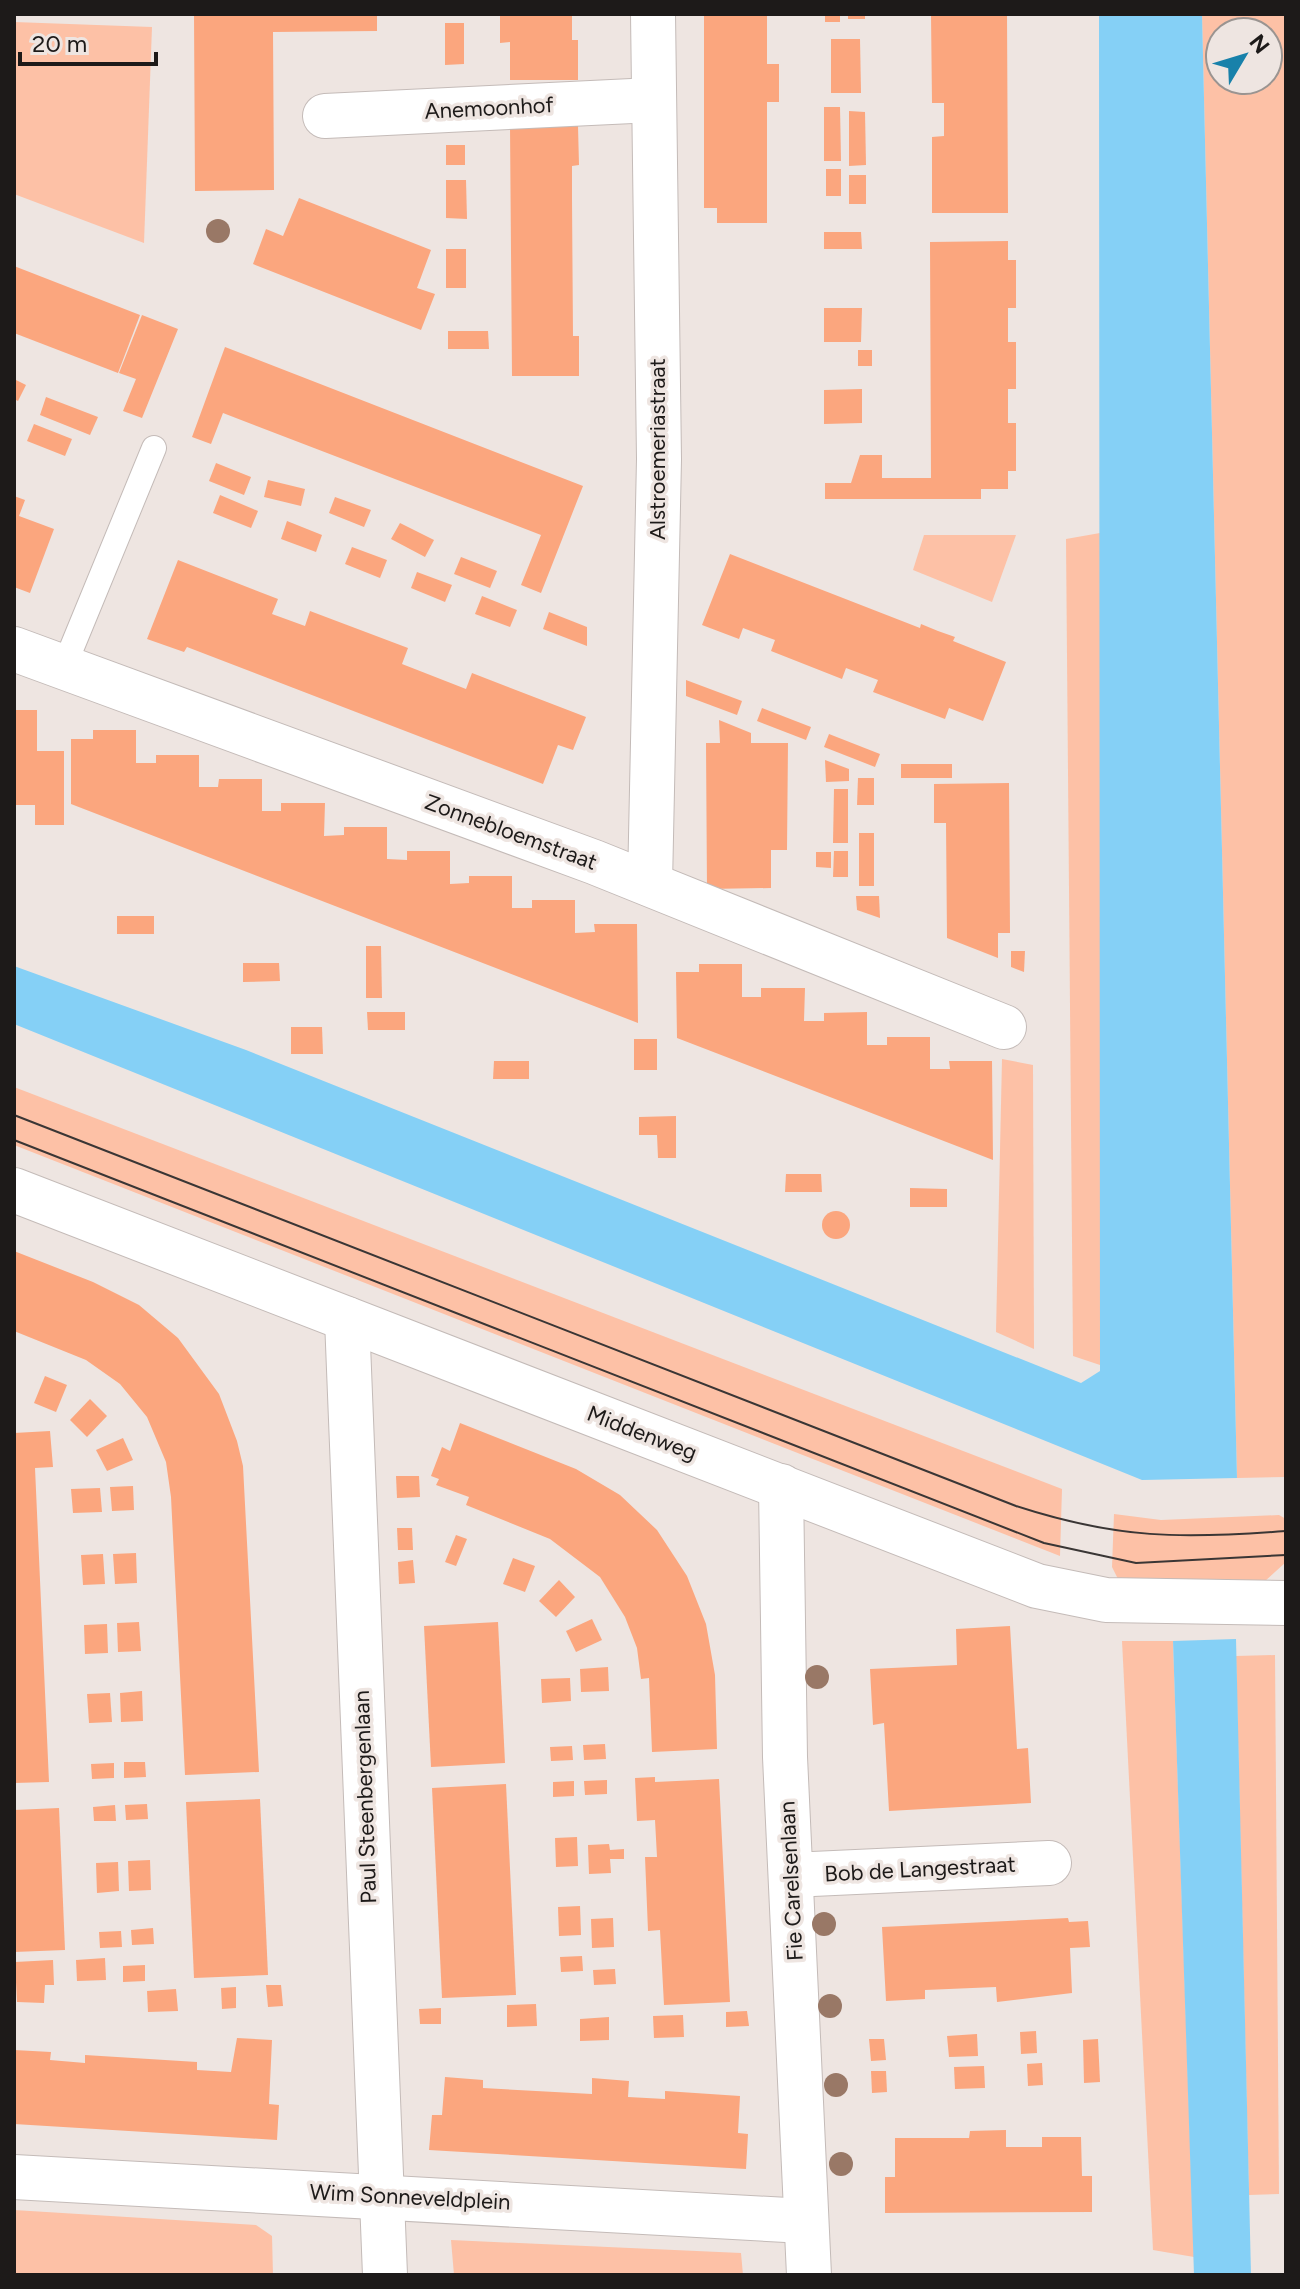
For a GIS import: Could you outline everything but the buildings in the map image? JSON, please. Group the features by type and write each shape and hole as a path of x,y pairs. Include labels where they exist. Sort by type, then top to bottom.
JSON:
{"street":[{"name":"Alstroemeriastraat","path":"650,884 659,459 653,14"},
{"name":"Anemoonhof","path":"325,116 653,100"},
{"name":"Zonnebloemstraat","path":"14,649 650,884 1004,1027"},
{"name":"Middenweg","path":"14,1190 1067,1594 1106,1600 1286,1603"},
{"name":"Paul Steenbergenlaan","path":"347,1319 385,2275"},
{"name":"Fie Carelsenlaan","path":"781,1486 791,1875 809,2275"},
{"name":"Bob de Langestraat","path":"791,1875 1049,1863"},
{"name":"Wim Sonneveldplein","path":"14,2177 805,2221"}],"lane":[{"path":"63,669 154,448"}],"shaded area":[{"path":"1202,14 1286,14 1286,1477 1237,1478"},
{"path":"14,22 152,27 144,243 14,194"},
{"path":"1100,533 1100,1365 1073,1356 1066,539"},
{"path":"924,535 1016,535 992,602 913,570"},
{"path":"1002,1059 1033,1065 1034,1349 996,1332"},
{"path":"14,1087 1062,1489 1060,1556 14,1145"},
{"path":"1114,1514 1161,1520 1279,1515 1286,1519 1286,1562 1264,1582 1120,1583 1112,1567"},
{"path":"1122,1641 1173,1641 1194,2257 1153,2250"},
{"path":"1275,1655 1279,2194 1249,2195 1236,1656"},
{"path":"14,2210 256,2225 272,2236 273,2275 14,2275"},
{"path":"451,2240 741,2253 743,2275 454,2275"}],"water":[{"path":"1099,14 1202,14 1237,1478 1142,1480 14,1024 14,966 246,1050 1081,1383 1100,1371"},
{"path":"1236,1639 1251,2275 1194,2275 1173,1641"}],"tram line":[{"path":"14,1115 1016,1506 1086,1525 1150,1534 1214,1535 1286,1531"},
{"path":"14,1140 1044,1543 1136,1563 1286,1555"}]}
